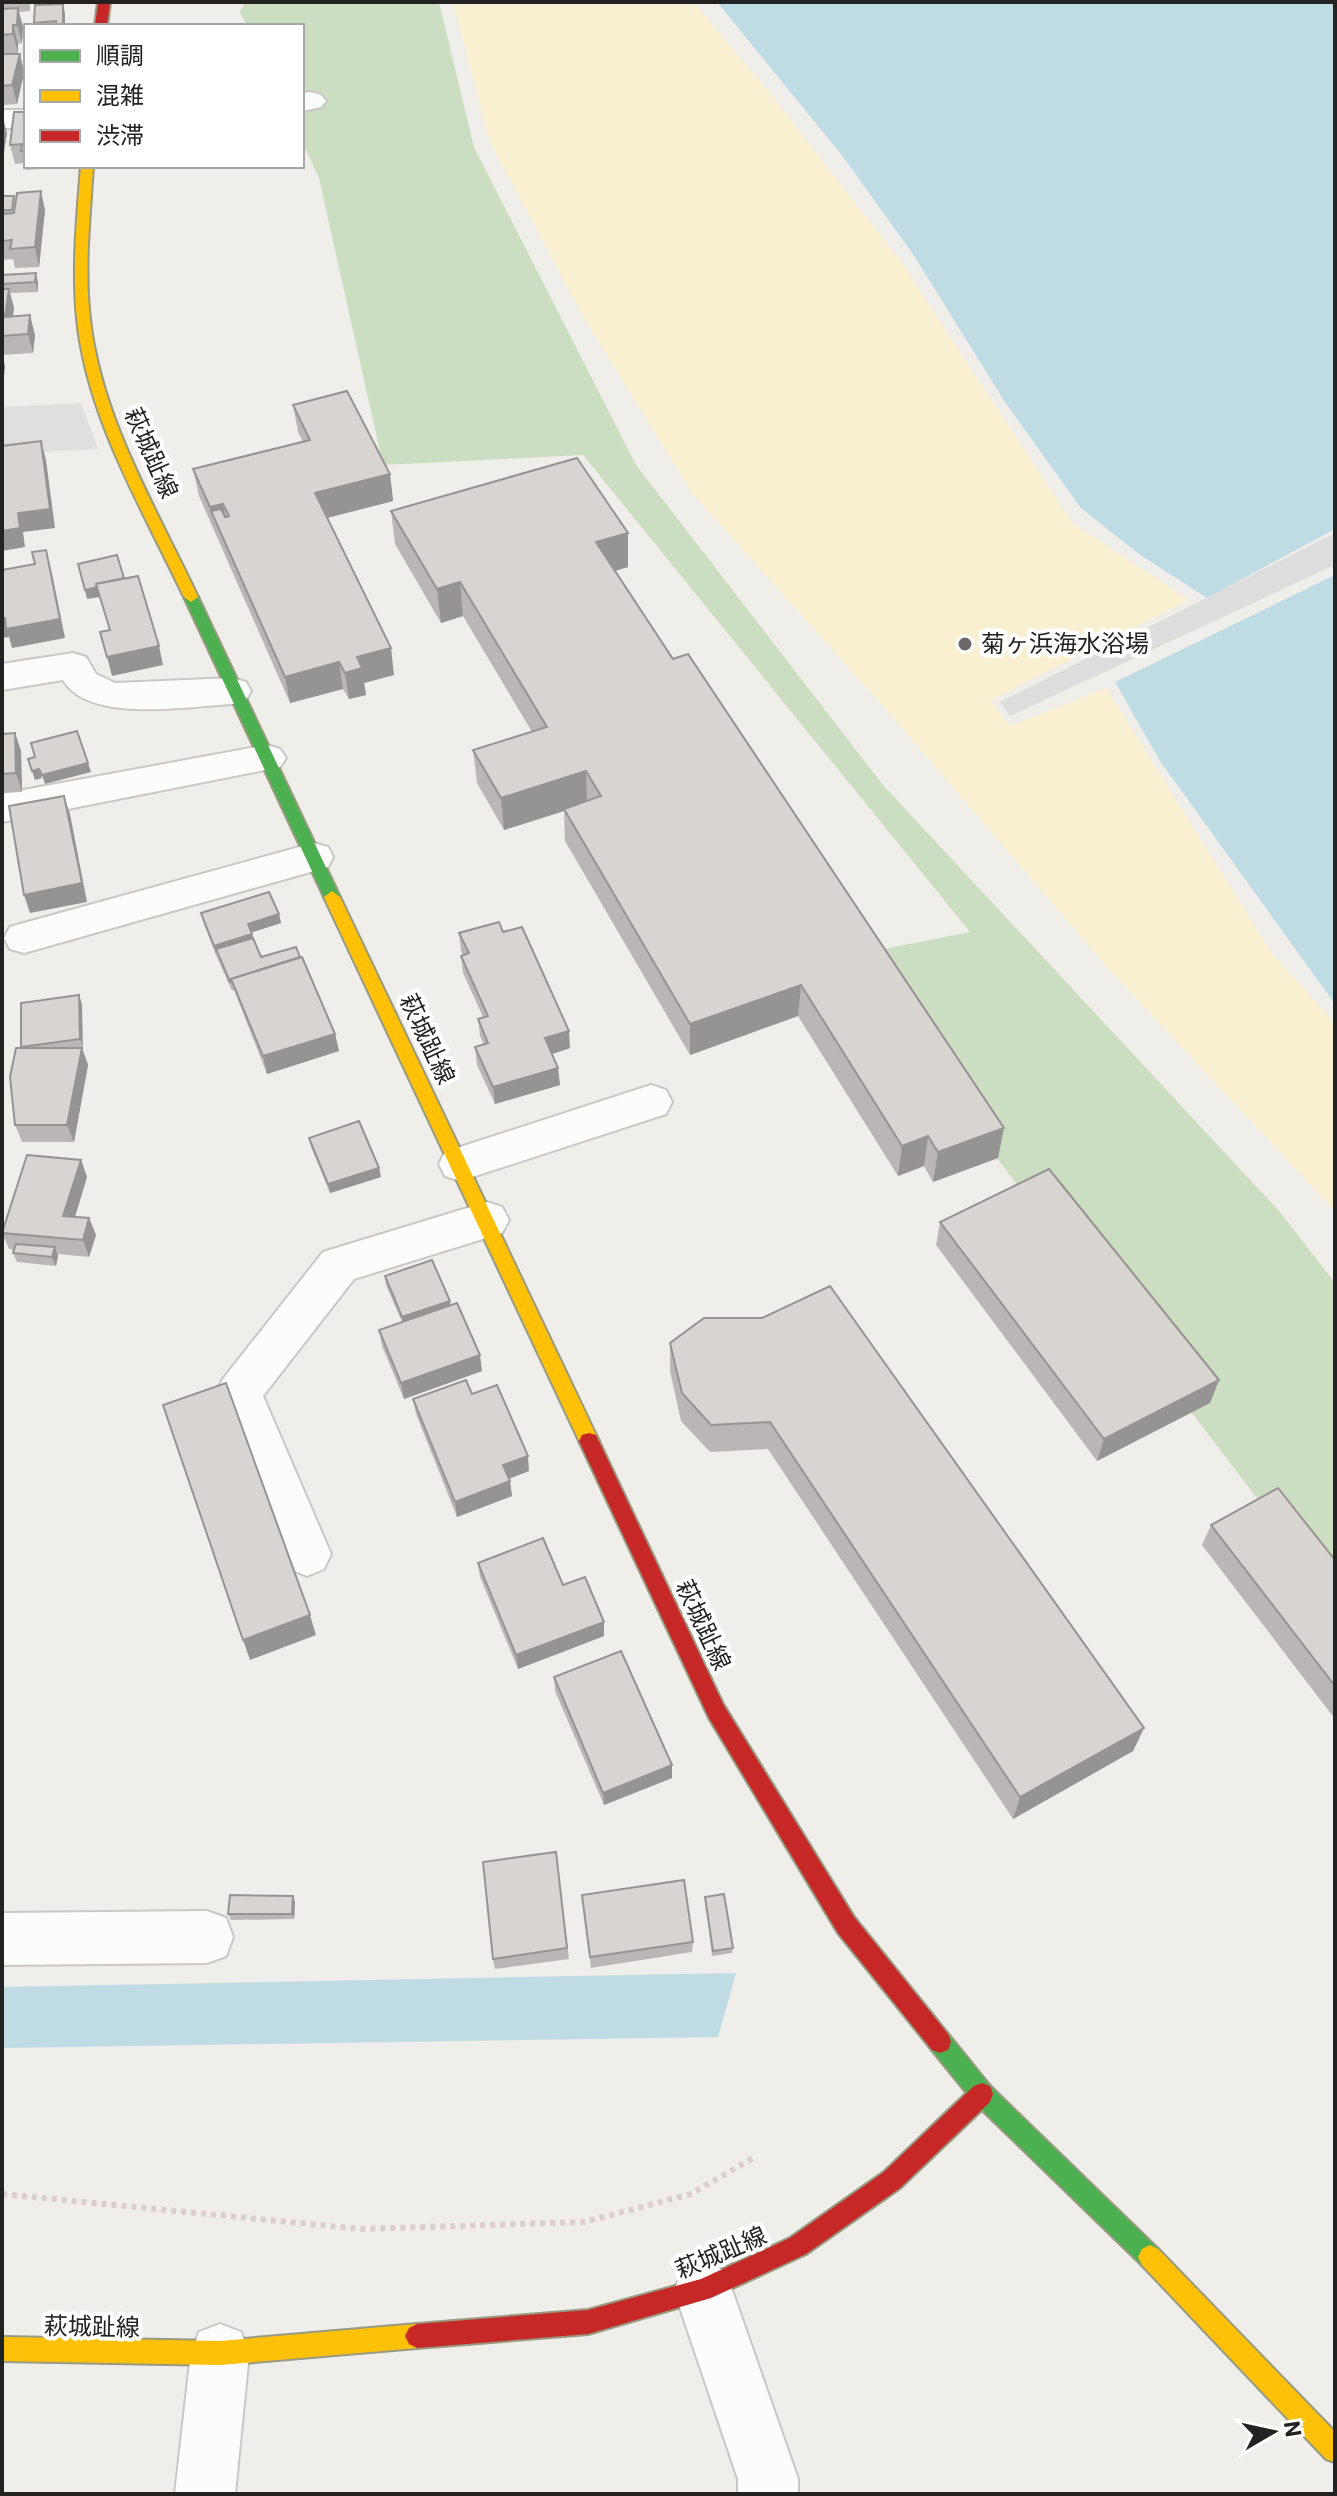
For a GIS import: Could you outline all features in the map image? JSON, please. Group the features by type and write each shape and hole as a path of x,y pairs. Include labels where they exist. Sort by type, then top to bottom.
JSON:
{"main road":[{"path":"101,24 104,2"},
{"name":"萩城趾線","path":"2,2349 220,2353 588,2322 703,2290 798,2246 892,2180 982,2094 846,1925 716,1711 487,1220 233,691 107,418 87,343 80,278 87,168"},
{"path":"982,2094 1185,2291 1335,2450"}],"street":[{"path":"2,119 24,119"},
{"path":"2,677 73,666 83,683 111,696 233,691"},
{"path":"2,808 267,758"},
{"path":"24,938 314,857"},
{"path":"460,1164 651,1102"},
{"path":"307,1554 239,1393 339,1265 487,1220"},
{"path":"2,1939 207,1937"},
{"path":"703,2290 768,2479 768,2494"},
{"path":"205,2494 220,2353"}],"path":[{"path":"2,2194 361,2229 584,2222 691,2194 755,2157"}],"green space":[{"path":"245,2 439,2 474,147 636,465 883,785 1280,1212 1335,1283 1335,1600 843,957 970,932 583,455 383,465 319,178 304,146 304,24 246,24 240,12"}],"sand":[{"name":"菊ヶ浜海水浴場","path":"453,2 693,2 765,87 901,262 1072,523 1189,600 990,701 1010,726 1106,688 1271,952 1335,1024 1335,1211 1112,973 898,723 692,493 584,318 489,140"}],"shaded area":[{"path":"81,403 98,449 2,454 2,407"}],"water":[{"path":"717,2 1335,2 1335,529 1207,598 1139,554 1081,508 1003,399 913,254 841,154"},
{"path":"1335,575 1335,1004 1160,761 1115,682"},
{"path":"736,1973 718,2037 2,2048 2,1987"}],"pier":[{"path":"1335,533 1335,565 1010,716 1000,702"}],"building":[{"path":"63,4 63,24 56,24 56,21 34,23 35,5"},
{"path":"18,8 13,34 2,35 2,9"},
{"path":"2,54 20,54 12,85 2,86"},
{"path":"14,112 24,112 24,150 21,151 22,144 10,145"},
{"path":"41,191 35,247 10,249 12,240 2,241 2,214 14,213 17,193"},
{"path":"2,196 14,196 12,210 2,210"},
{"path":"36,273 35,282 2,284 2,275"},
{"path":"2,289 9,289 5,317 30,315 28,334 2,336"},
{"path":"347,391 390,474 315,493 391,648 357,657 362,668 345,673 339,662 285,677 211,511 221,509 225,517 229,516 223,504 210,507 193,469 310,440 293,405"},
{"path":"41,441 50,509 18,513 20,528 2,531 2,446"},
{"path":"577,458 628,533 596,542 673,659 688,654 1004,1128 938,1152 928,1136 902,1146 801,985 690,1024 564,809 601,796 586,771 501,798 473,750 547,727 460,582 437,589 391,511"},
{"path":"46,550 60,619 6,629 5,618 2,618 2,570 35,564 32,552"},
{"path":"117,555 124,578 96,584 97,587 85,590 78,564"},
{"path":"138,576 159,646 107,657 100,632 110,630 96,584"},
{"path":"77,731 88,763 42,775 39,769 32,771 28,759 35,757 31,743"},
{"path":"15,733 16,773 2,774 2,734"},
{"path":"64,796 82,883 24,895 9,806"},
{"path":"269,892 279,914 248,924 252,934 214,946 201,913"},
{"path":"499,922 503,932 522,927 569,1031 545,1038 558,1068 493,1087 475,1047 488,1043 478,1019 488,1016 461,956 469,953 459,933"},
{"path":"253,938 261,957 296,947 300,957 231,979 230,982 216,949"},
{"path":"302,957 335,1034 263,1056 231,979"},
{"path":"79,995 80,1039 21,1047 21,1003"},
{"path":"16,1048 82,1048 67,1125 15,1125 10,1077"},
{"path":"359,1121 379,1168 328,1184 309,1138"},
{"path":"27,1155 81,1160 63,1216 89,1218 83,1240 2,1233"},
{"path":"1049,1169 1219,1380 1104,1439 940,1222"},
{"path":"16,1244 55,1247 52,1257 13,1253"},
{"path":"432,1260 450,1301 402,1317 385,1276"},
{"path":"830,1286 1144,1728 1020,1797 770,1422 711,1425 682,1393 670,1343 704,1318 762,1318"},
{"path":"457,1303 480,1355 401,1383 379,1330"},
{"path":"466,1380 472,1394 497,1385 528,1456 503,1465 510,1481 455,1502 413,1399"},
{"path":"226,1383 310,1615 243,1640 163,1405"},
{"path":"1278,1488 1335,1560 1335,1686 1211,1525"},
{"path":"543,1538 563,1585 585,1577 604,1622 516,1655 478,1563"},
{"path":"621,1651 672,1765 603,1793 554,1677"},
{"path":"556,1852 567,1948 493,1959 483,1862"},
{"path":"684,1880 693,1942 590,1957 582,1895"},
{"path":"724,1894 733,1948 713,1951 705,1897"},
{"path":"230,1895 293,1896 292,1914 228,1914"}],"traffic: fast":[{"path":"191,597 332,897"},
{"path":"940,2042 982,2094 1150,2257"}],"traffic: slow":[{"path":"87,168 81,254 82,299 95,376 117,441 191,597"},
{"path":"332,897 589,1441"},
{"path":"1150,2257 1335,2450"},
{"path":"2,2349 220,2353 417,2336"}],"traffic: jam":[{"path":"101,24 104,2"},
{"path":"589,1441 716,1711 846,1925 940,2042"},
{"path":"417,2336 588,2322 703,2290 798,2246 892,2180 982,2094"}],"place":[{"name":"菊ヶ浜海水浴場","path":"965,644"}]}
